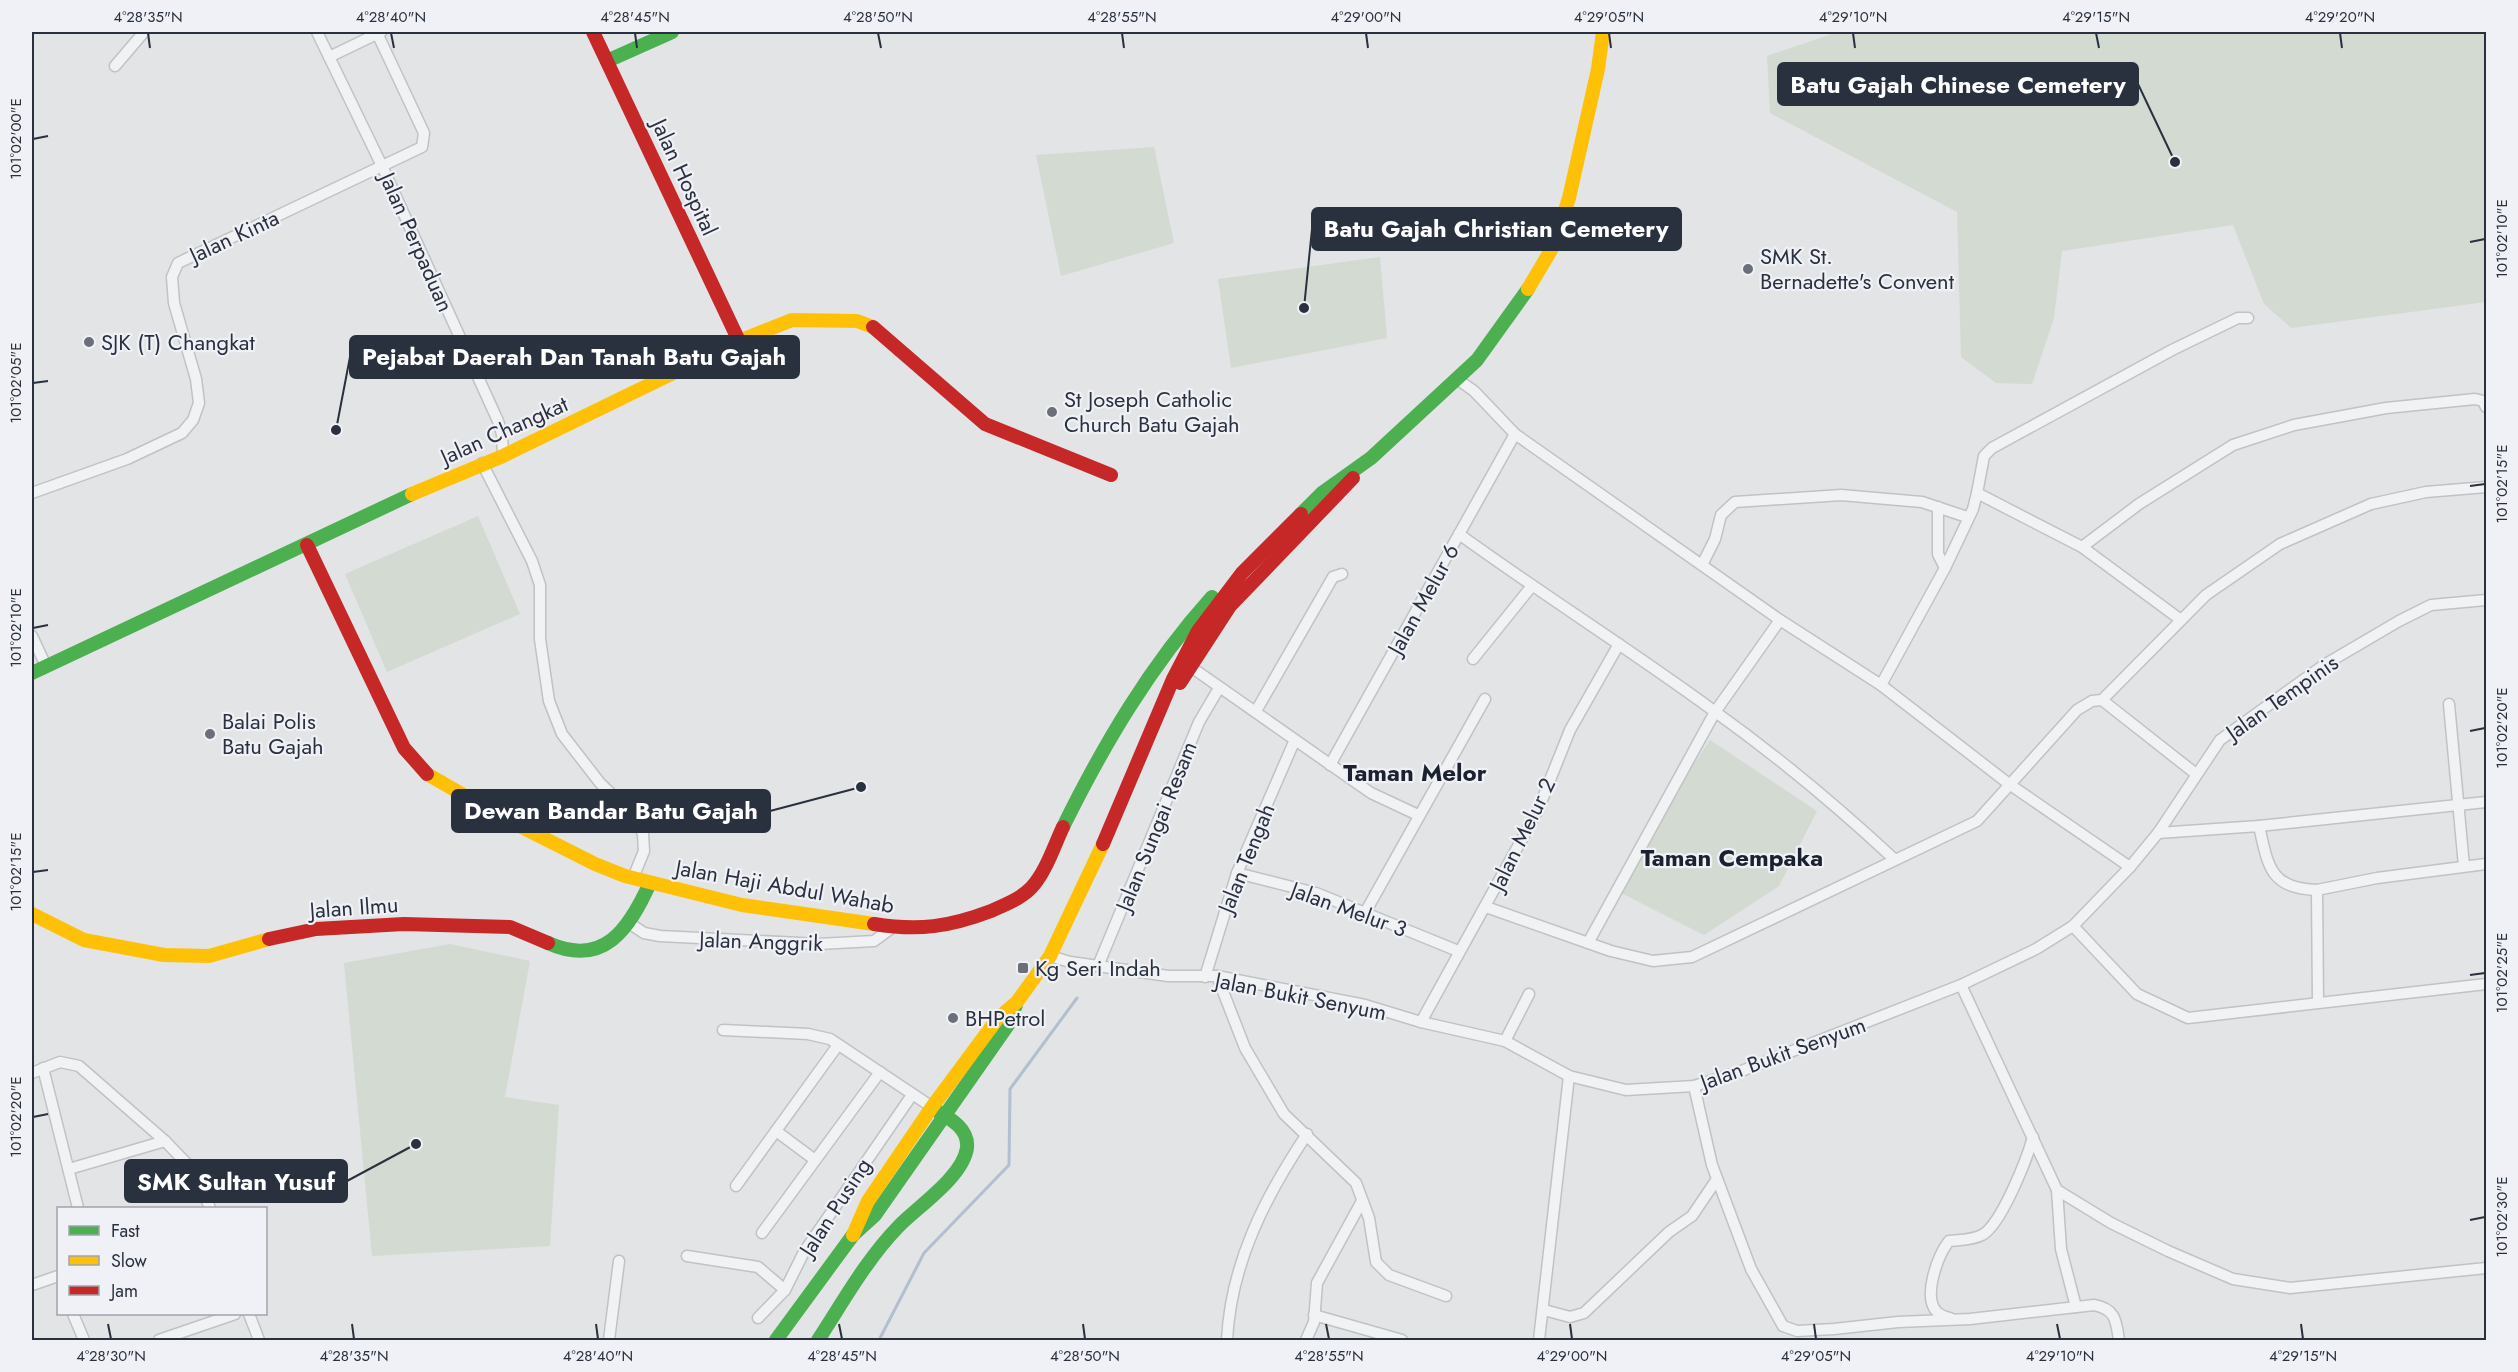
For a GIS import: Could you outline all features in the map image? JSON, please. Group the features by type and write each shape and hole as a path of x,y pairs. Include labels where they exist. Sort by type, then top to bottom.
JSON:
{"street":[{"path":"115,66 144,32"},
{"name":"Jalan Perpaduan","path":"317,32 382,166 498,421 502,434 502,456"},
{"path":"329,57 379,32"},
{"name":"Jalan Kinta","path":"32,493 127,459 182,433 194,420 199,403 196,379 174,303 172,277 178,263 422,147 425,140 424,133 379,32"},
{"name":"Jalan Hospital","path":"593,32 739,341"},
{"path":"607,61 672,32"},
{"path":"1163,707 1230,606 1371,458 1477,360 1529,288 1554,245 1574,179 1598,69 1602,32"},
{"path":"1881,685 1945,568 1967,517 1973,509 1987,451 2172,350 2238,318 2248,318"},
{"name":"Jalan Changkat","path":"32,673 482,463 502,456 739,341 792,320 857,321 871,325 985,424 1111,475"},
{"path":"1457,379 1474,391 1512,430 1780,620 1881,685 2009,784 2130,867"},
{"path":"2082,547 2139,504 2233,445 2294,425 2386,408 2475,399 2483,401 2487,407"},
{"name":"Jalan Melur 6","path":"1330,765 1459,534 1512,430"},
{"path":"853,1235 868,1201 932,1107 998,1018 1017,1002 1050,956 1074,910 1163,707 1173,679 1213,609 1242,573 1322,493 1371,458"},
{"path":"482,463 532,561 540,585 540,639 549,701 562,735 600,783 633,815 644,834 644,851 633,878"},
{"path":"2102,700 2206,596 2238,571 2280,544 2371,504 2426,492 2487,487"},
{"path":"1977,493 2082,547 2181,620"},
{"path":"1702,565 1715,539 1721,514 1735,502 1841,495 1922,501 1967,517"},
{"path":"1938,507 1938,554 1945,568"},
{"path":"1459,534 1531,587 1619,644 1716,712 1842,811 1894,859"},
{"name":"Jalan Haji Abdul Wahab","path":"307,545 352,644 404,748 422,771 500,816 595,864 633,878 742,905 892,927 936,928 960,923 1010,903 1030,889 1038,879 1085,780 1153,668 1190,620 1214,595 1242,573"},
{"path":"1256,711 1333,577 1342,574"},
{"path":"1473,659 1531,587"},
{"name":"Jalan Tempinis","path":"2130,867 2158,833 2220,740 2324,665 2432,604 2487,600"},
{"path":"1190,620 1213,609 1230,606"},
{"path":"1588,943 1716,712 1780,620"},
{"path":"32,636 46,666"},
{"name":"Jalan Melur 2","path":"1421,1022 1458,951 1486,907 1538,810 1570,730 1619,644"},
{"path":"1191,667 1256,711 1294,742 1371,793 1418,814"},
{"name":"Jalan Sungai Resam","path":"1098,966 1199,722 1219,688"},
{"path":"1366,911 1418,814 1485,699"},
{"path":"1486,907 1588,943 1653,961 1692,957 1977,820 2077,710 2092,700 2102,700 2196,774"},
{"path":"2449,704 2464,866"},
{"name":"Jalan Tengah","path":"1205,977 1237,873 1294,742"},
{"path":"2158,833 2259,826 2487,802"},
{"path":"2259,826 2265,851 2283,885 2296,890 2317,890 2487,864"},
{"name":"Jalan Bukit Senyum","path":"1050,956 1070,962 1168,976 1217,976 1365,1005 1421,1022 1505,1041 1569,1076 1626,1090 1694,1086 1739,1072 1961,985 2036,949 2073,926 2130,867"},
{"name":"Jalan Melur 3","path":"1237,873 1316,893 1366,911 1458,951"},
{"name":"Jalan Ilmu","path":"32,914 84,940 164,955 190,957 209,956 291,932 404,924 510,927 527,932 564,950 589,952 599,950 629,923 650,883"},
{"path":"2317,890 2318,1002"},
{"name":"Jalan Anggrik","path":"629,923 644,933 660,936 819,944 874,941 892,927"},
{"path":"2073,926 2137,994 2188,1018 2487,984"},
{"path":"1217,976 1245,1048 1284,1114 1356,1183 1369,1218 1376,1262 1389,1275 1446,1296"},
{"path":"1961,985 2058,1190 2061,1249 2076,1307"},
{"path":"1505,1041 1529,993"},
{"path":"776,1341 853,1235 875,1215 946,1116 1008,1025 1017,1002"},
{"path":"723,1030 808,1034 830,1039 912,1095 958,1122 966,1135 966,1150 960,1166 890,1235 818,1341"},
{"path":"736,1186 838,1045"},
{"path":"32,1073 60,1062 79,1066 165,1141 194,1171 209,1207"},
{"path":"43,1068 78,1207"},
{"path":"762,1233 879,1072"},
{"path":"1539,1341 1569,1076"},
{"path":"1694,1086 1717,1179 1751,1269 1783,1326 1797,1331 1953,1320 2094,1305 2106,1307 2115,1316 2119,1341"},
{"name":"Jalan Pusing","path":"758,1318 785,1290 804,1252 912,1095"},
{"path":"776,1131 815,1160"},
{"path":"1227,1341 1236,1278 1244,1251 1282,1171 1307,1134"},
{"path":"1953,1320 1938,1313 1932,1303 1934,1271 1941,1251 1949,1241 1981,1236 1991,1227 2026,1162 2033,1137"},
{"path":"69,1169 165,1141"},
{"path":"2026,1162 2044,1158"},
{"path":"1544,1310 1570,1317 1584,1313 1669,1232 1692,1216 1717,1179"},
{"path":"2058,1190 2111,1223 2233,1279 2290,1288 2487,1268"},
{"path":"1306,1341 1314,1315 1317,1283 1362,1201"},
{"path":"687,1256 758,1267 785,1290"},
{"path":"609,1341 619,1261"},
{"path":"32,1285 57,1277"},
{"path":"73,1315 84,1341"},
{"path":"159,1341 232,1315"},
{"path":"249,1315 259,1341"},
{"path":"1314,1315 1402,1340"}],"shaded area":[{"path":"1838,32 2486,32 2486,302 2291,328 2264,304 2233,225 2062,251 2054,318 2032,384 1996,383 1961,357 1957,212 1770,113 1767,56"},
{"path":"1154,147 1174,243 1061,276 1036,155"},
{"path":"1380,257 1387,338 1231,368 1218,279"},
{"path":"478,516 520,614 387,672 345,574"},
{"path":"1710,740 1817,811 1779,886 1704,935 1611,888"},
{"path":"450,944 530,961 505,1097 559,1105 550,1246 372,1256 344,963"}],"waterway":[{"path":"879,1340 924,1253 1009,1165 1010,1089 1077,998"}],"traffic: fast":[{"path":"607,61 672,32"},
{"path":"1301,514 1322,493 1371,458 1477,360 1528,289"},
{"path":"32,673 412,494"},
{"path":"1063,827 1112,736 1148,678 1189,623 1212,597"},
{"path":"548,943 585,951 612,940 633,915 650,883"},
{"path":"776,1340 853,1235 875,1215 1008,1025 1016,1005"},
{"path":"818,1340 855,1282 886,1240 938,1191 964,1159 967,1148 965,1135 958,1125 937,1111"}],"traffic: slow":[{"path":"1528,289 1554,245 1569,198 1598,69 1603,32"},
{"path":"412,494 503,456 739,341 792,320 857,321 873,327"},
{"path":"427,774 500,816 595,864 625,876 742,905 874,924"},
{"path":"853,1235 868,1201 932,1107 998,1018 1017,1002 1050,956 1103,844"},
{"path":"32,914 84,940 164,955 209,956 269,939"}],"traffic: jam":[{"path":"593,32 739,341"},
{"path":"873,327 985,424 1111,475"},
{"path":"1180,683 1230,606 1353,478"},
{"path":"1103,844 1173,679 1198,631 1242,573 1301,514"},
{"path":"307,545 404,748 427,774"},
{"path":"874,924 905,927 947,924 991,911 1012,901 1027,892 1036,882 1063,827"},
{"path":"269,939 316,929 404,924 510,927 548,943"}],"place":[{"name":"Batu Gajah Chinese Cemetery","path":"2175,162"},
{"name":"SMK St. Bernadette's Convent","path":"1748,269"},
{"name":"Batu Gajah Christian Cemetery","path":"1304,308"},
{"name":"SJK (T) Changkat","path":"89,342"},
{"name":"St Joseph Catholic Church Batu Gajah","path":"1052,412"},
{"name":"Pejabat Daerah Dan Tanah Batu Gajah","path":"336,430"},
{"name":"Balai Polis Batu Gajah","path":"210,734"},
{"name":"Dewan Bandar Batu Gajah","path":"861,787"},
{"name":"Kg Seri Indah","path":"1023,968"},
{"name":"BHPetrol","path":"953,1018"},
{"name":"SMK Sultan Yusuf","path":"416,1144"}],"district":[{"name":"Taman Melor","path":"1415,772"},
{"name":"Taman Cempaka","path":"1732,857"}]}
